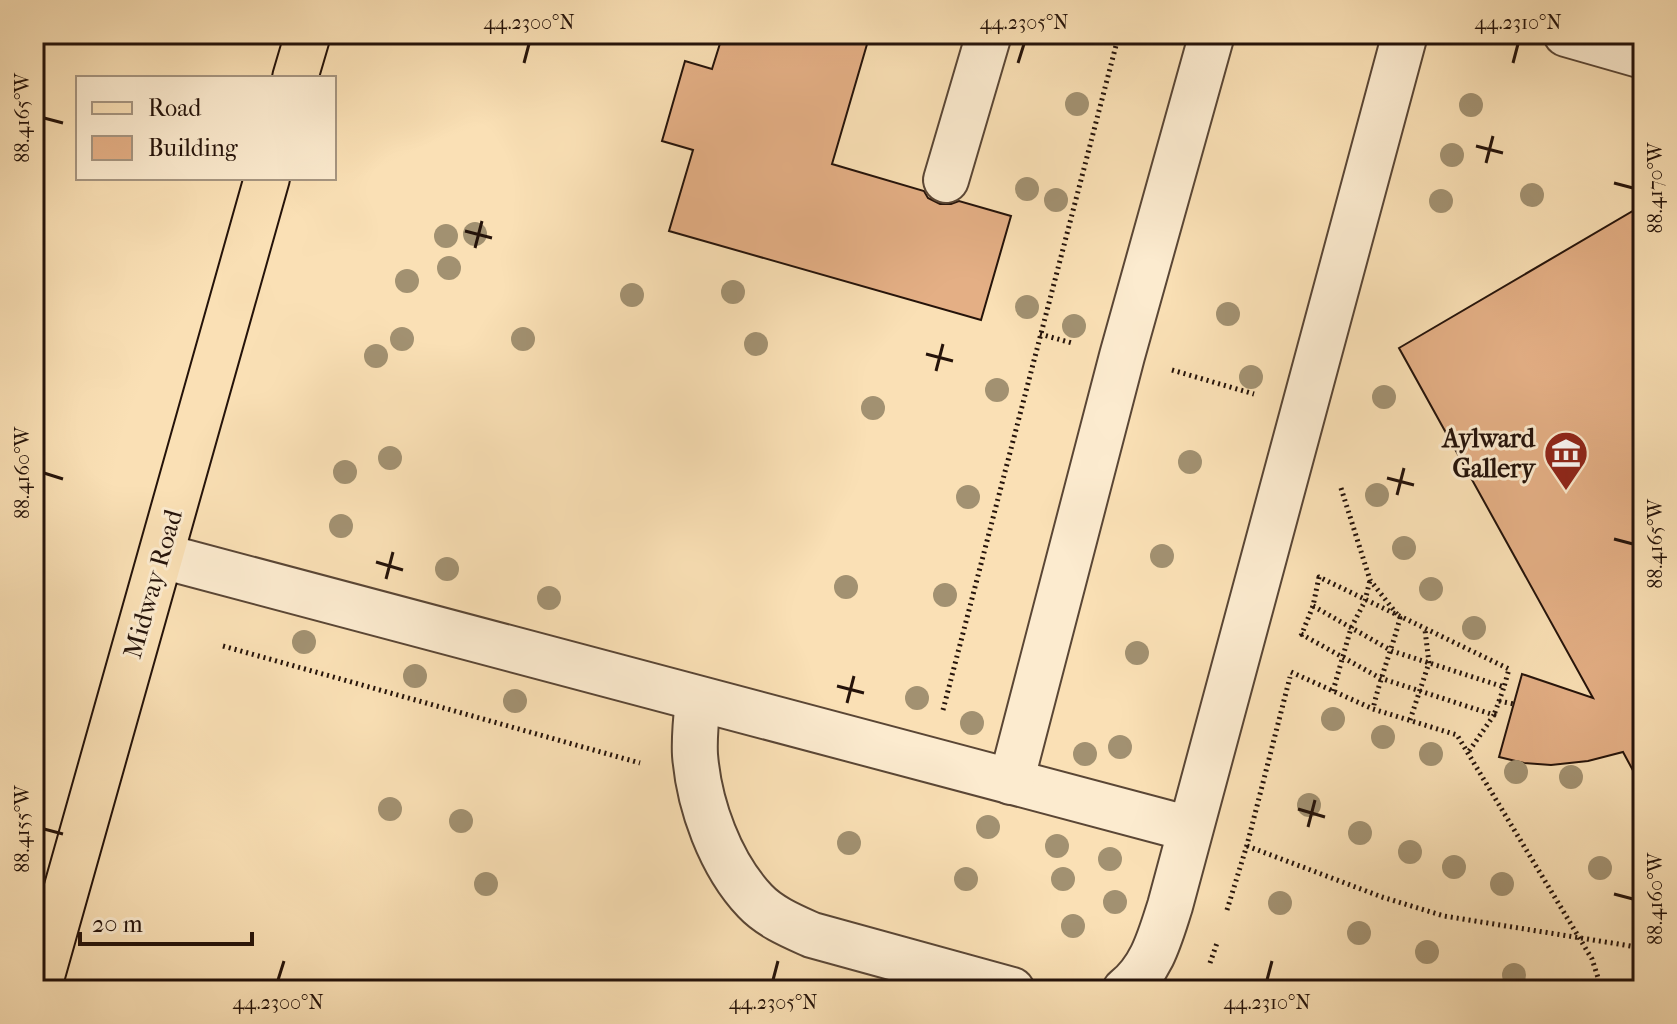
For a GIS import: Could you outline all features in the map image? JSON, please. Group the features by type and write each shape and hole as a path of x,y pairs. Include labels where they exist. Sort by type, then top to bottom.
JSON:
{"main road":[{"path":"296,76 308,34"},
{"name":"Midway Road","path":"38,990 266,180"}],"lane":[{"path":"946,180 989,34"},
{"path":"1011,782 1122,356 1212,34"},
{"path":"1125,990 1139,980 1159,941 1405,34"},
{"path":"1566,34 1643,56"},
{"path":"162,556 1190,829"},
{"path":"698,700 695,751 708,817 732,868 756,902 782,921 812,935 1012,990"}],"path":[{"path":"941,717 1119,34"},
{"path":"1040,334 1079,345"},
{"path":"1166,368 1256,394"},
{"path":"1341,488 1370,580 1400,618"},
{"path":"1298,647 1313,606 1319,577 1509,669 1494,715 1467,754"},
{"path":"1333,691 1351,628 1365,601 1370,580"},
{"path":"1313,606 1392,651 1504,687"},
{"path":"1373,709 1400,618"},
{"path":"1410,720 1429,663 1425,630"},
{"path":"1301,634 1380,678 1494,715"},
{"path":"223,646 640,761 646,775"},
{"path":"1226,915 1295,659"},
{"path":"1291,672 1373,709 1457,735 1592,959 1602,990"},
{"path":"1499,701 1514,704"},
{"path":"1190,829 1247,845 1382,897 1444,916 1643,948"},
{"path":"1207,968 1221,929"},
{"path":"1630,990 1643,979"}],"building":[{"path":"723,34 870,34 832,164 924,191 928,198 940,204 959,201 1011,216 981,320 669,231 693,150 662,141 685,61 712,69"},
{"path":"1643,205 1643,789 1623,752 1588,761 1551,765 1499,757 1522,674 1593,698 1399,348"}],"place":[{"name":"Aylward Gallery","path":"1566,492"}]}
